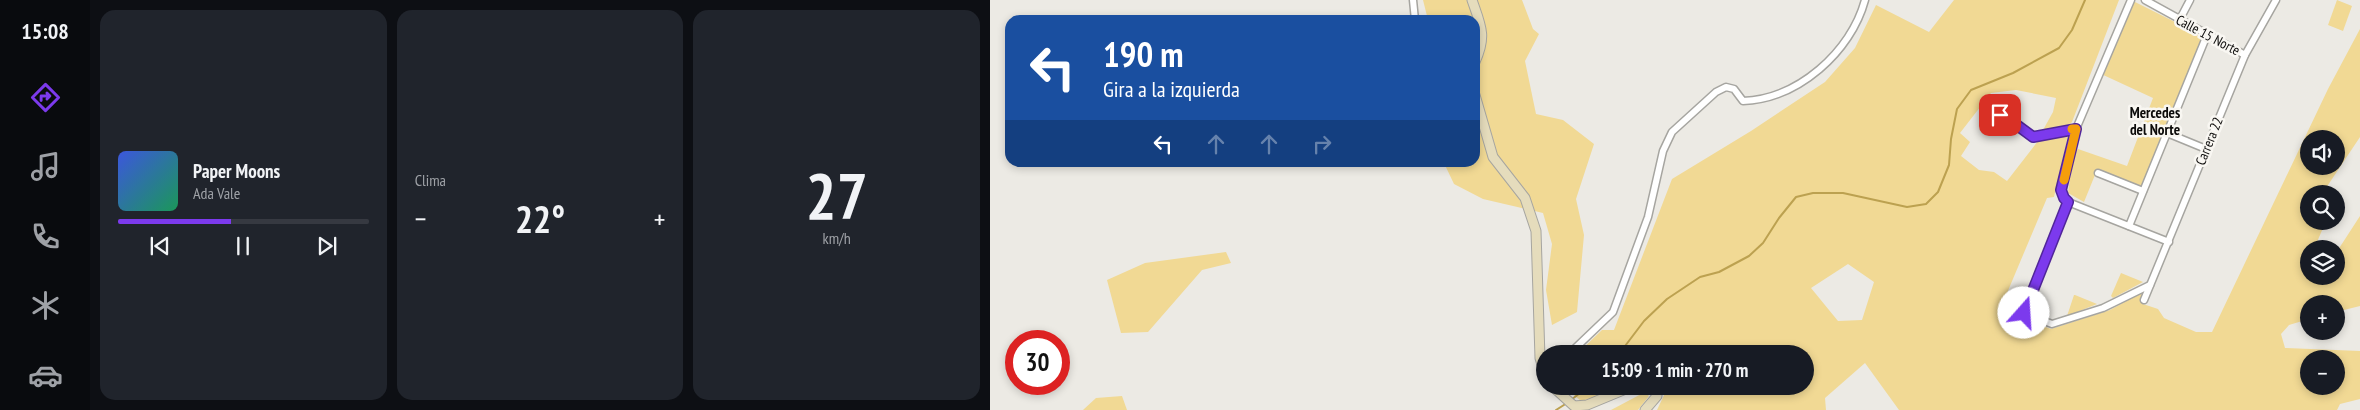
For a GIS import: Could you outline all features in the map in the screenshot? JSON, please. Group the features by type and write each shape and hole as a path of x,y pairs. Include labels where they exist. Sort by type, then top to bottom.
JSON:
{"street":[{"path":"1413,0 1414,15"},
{"path":"1472,0 1477,15"},
{"path":"1578,345 1613,312 1648,217 1663,151 1672,132 1698,107 1716,92 1726,87 1734,89 1743,101 1756,101 1784,93 1836,54 1856,22 1865,0"},
{"path":"2131,0 2076,129 2061,190 2068,202 2169,242"},
{"name":"Calle 15 Norte","path":"2145,0 2245,55"},
{"path":"2180,19 2190,0"},
{"name":"Carrera 22","path":"2144,300 2245,55 2276,0"},
{"path":"1480,23 1482,29 1482,47 1480,51"},
{"path":"2128,226 2207,35"},
{"path":"1480,112 1493,157 1524,198 1536,230 1540,345"},
{"path":"2000,115 2006,117 2033,137 2076,129"},
{"path":"2167,133 2206,148"},
{"path":"2098,173 2143,191"},
{"path":"2068,202 2024,313 2052,324 2103,308 2150,284"},
{"path":"1562,395 1574,406 1586,405 1611,395"},
{"path":"1645,410 1657,395"}],"shaded area":[{"path":"1423,0 1522,0 1533,29 1539,34 1525,61 1536,114 1563,120 1594,144 1576,199 1584,235 1577,312 1552,325 1546,290 1552,244 1543,213 1483,199 1454,184 1446,167 1480,167 1480,15 1427,15"},
{"path":"1954,0 2119,0 2072,122 2069,125 2044,132 2043,130 2053,112 2056,98 2016,90 1991,93 1960,133 1970,142 1961,156 1979,170 1994,172 2007,181 2038,141 2068,136 2054,197 2047,198 2002,305 2017,316 2051,329 2110,310 2143,292 2140,299 2143,304 2158,309 2164,318 2196,332 2212,332 2300,148 2300,175 2335,175 2328,185 2300,185 2300,230 2322,230 2318,240 2300,240 2300,285 2345,285 2344,240 2360,216 2360,306 2345,310 2345,295 2300,295 2300,322 2289,325 2281,334 2285,348 2335,350 2300,350 2300,395 2345,395 2345,350 2360,351 2360,399 2340,404 2337,410 1899,410 1865,363 1825,398 1826,410 1657,410 1664,395 1814,395 1814,345 1586,345 1602,330 1614,330 1672,179 1751,131 1825,82 1855,48 1876,5 1929,32","holes":["1848,264 1874,282 1862,320 1838,321 1811,288"]},
{"path":"2337,0 2352,6 2343,31 2328,25"},
{"path":"2126,2 2135,2 2199,34 2201,41 2142,186 2097,170 2084,202 2068,193 2073,154 2078,149 2127,166 2153,98 2099,73"},
{"path":"2360,29 2360,137 2345,160 2345,130 2308,130"},
{"path":"1226,252 1231,263 1202,270 1148,332 1121,333 1107,280 1145,263"},
{"path":"2121,273 2143,282 2113,298 2111,296"},
{"path":"2075,295 2097,304 2067,316"},
{"path":"1574,395 1602,395 1581,401"},
{"path":"1639,395 1649,396 1638,410 1611,410"},
{"path":"1122,396 1127,410 1083,410 1096,398"}],"waterway":[{"path":"1626,345 1644,321 1667,299 1700,277 1719,272 1749,256 1763,243 1779,218 1796,197 1813,193 1843,193 1907,207 1926,204 1938,192 1949,165 1951,139 1957,109 1971,90 2013,73 2059,48 2072,30 2085,0"},
{"path":"1571,400 1577,395"},
{"path":"1556,410 1567,403"}],"slow traffic":[{"path":"2064,180 2076,129 2072,129"}],"district":[{"name":"Mercedes del Norte","path":"2155,122"}],"route":[{"path":"2000,115 2006,117 2033,137 2076,129 2061,190 2062,196 2068,202 2024,313"}]}
